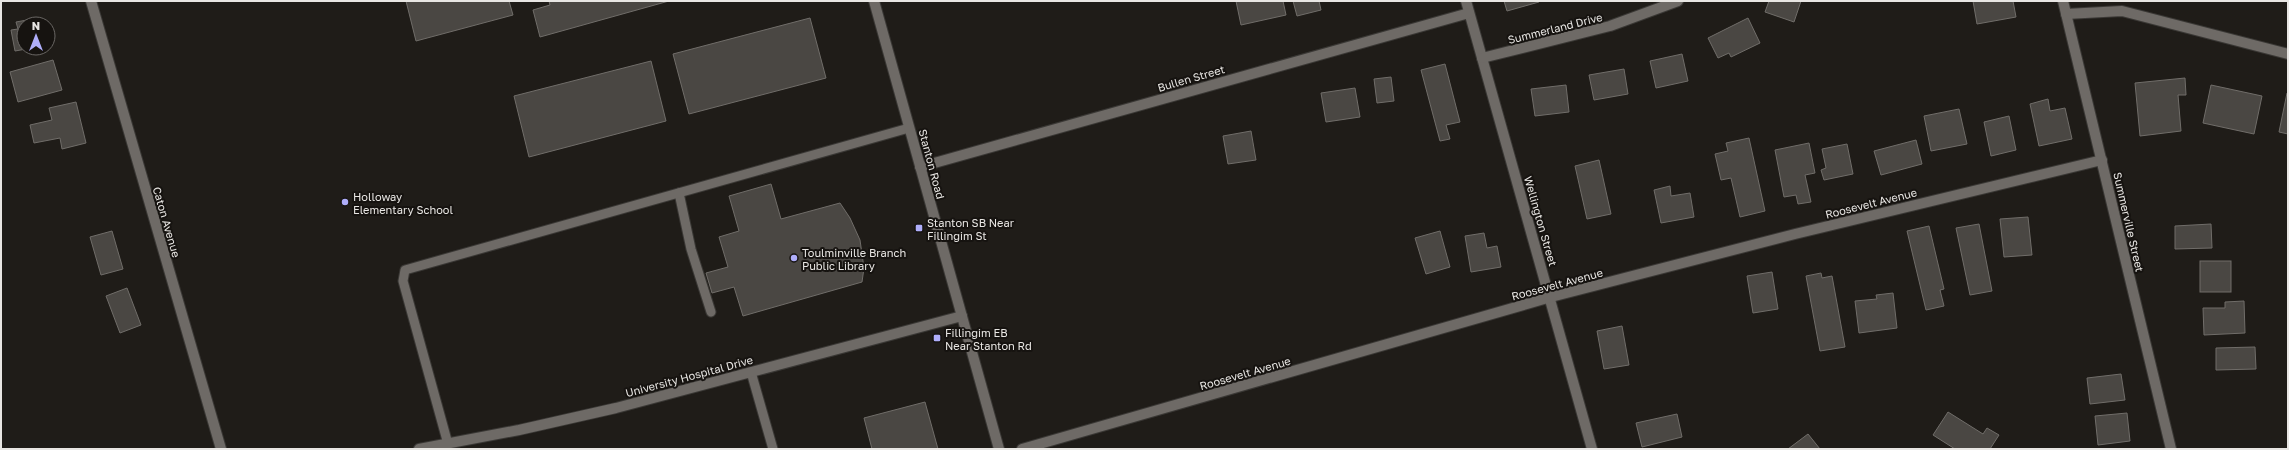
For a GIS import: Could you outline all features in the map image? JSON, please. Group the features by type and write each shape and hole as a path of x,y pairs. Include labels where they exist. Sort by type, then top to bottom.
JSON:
{"street":[{"name":"Caton Avenue","path":"91,1 221,449"},
{"name":"Stanton Road","path":"874,1 999,449"},
{"name":"Wellington Street","path":"1466,1 1551,297 1592,449"},
{"name":"Summerland Drive","path":"1482,58 1610,26 1678,1"},
{"name":"Summerville Street","path":"2063,1 2171,449"},
{"path":"2066,14 2122,11 2288,54"},
{"name":"Bullen Street","path":"920,167 1469,13"},
{"name":"Roosevelt Avenue","path":"1022,449 1551,297 1795,234 2102,160"},
{"name":"University Hospital Drive","path":"419,449 574,418 962,316"}],"lane":[{"path":"448,444 403,281 405,270 910,128"},
{"path":"679,193 691,249 711,312"},
{"path":"751,372 773,449"}],"building":[{"path":"406,1 509,1 513,15 416,41"},
{"path":"549,1 669,1 540,37 533,10 550,5"},
{"path":"1236,1 1283,1 1286,15 1241,25"},
{"path":"1293,1 1319,1 1321,10 1297,16"},
{"path":"1504,1 1539,1 1539,2 1507,11"},
{"path":"1769,1 1801,1 1794,22 1765,12"},
{"path":"1973,1 2013,1 2016,17 1977,24"},
{"path":"810,18 826,78 689,114 673,54"},
{"path":"1748,18 1760,43 1731,57 1729,53 1718,58 1708,38"},
{"path":"16,29 16,51 15,51 11,30"},
{"path":"1682,54 1688,81 1656,88 1650,61"},
{"path":"53,60 62,90 18,102 10,72"},
{"path":"651,61 666,121 529,157 514,96"},
{"path":"1445,64 1460,122 1446,125 1450,139 1440,141 1421,70"},
{"path":"1624,69 1628,94 1594,100 1589,75"},
{"path":"1391,77 1394,101 1377,103 1374,79"},
{"path":"2185,78 2186,95 2178,95 2181,131 2140,136 2135,83"},
{"path":"1566,85 1569,112 1535,116 1531,89"},
{"path":"2211,85 2262,96 2254,134 2203,123"},
{"path":"1355,88 1360,117 1326,122 1321,93"},
{"path":"2287,93 2288,94 2288,134 2279,132"},
{"path":"2048,99 2050,111 2065,108 2072,139 2039,146 2030,104"},
{"path":"76,102 86,143 62,149 60,138 34,143 30,125 52,120 49,108"},
{"path":"1959,109 1967,144 1931,151 1924,116"},
{"path":"2009,116 2016,150 1991,156 1984,122"},
{"path":"1251,131 1256,160 1228,164 1223,136"},
{"path":"1749,138 1765,211 1740,217 1731,178 1721,180 1715,154 1728,151 1726,143"},
{"path":"1916,140 1922,164 1881,175 1874,151"},
{"path":"1809,143 1815,173 1805,175 1811,202 1798,204 1796,195 1784,197 1775,150"},
{"path":"1847,144 1853,174 1824,180 1821,170 1826,168 1822,149"},
{"path":"1599,160 1611,214 1587,219 1575,166"},
{"name":"Toulminville Branch Public Library","path":"771,184 781,219 840,203 850,218 860,240 864,268 862,282 743,316 734,287 712,293 706,273 728,267 719,237 739,231 729,196"},
{"path":"1670,186 1671,196 1690,193 1694,217 1661,223 1654,190"},
{"path":"2028,217 2032,255 2004,257 2000,219"},
{"path":"1979,224 1992,291 1970,295 1956,228"},
{"path":"2211,224 2212,248 2175,249 2175,226"},
{"path":"1929,226 1944,289 1940,290 1944,306 1926,310 1907,231"},
{"path":"112,231 123,269 101,275 90,237"},
{"path":"1440,231 1450,267 1426,274 1415,238"},
{"path":"1484,233 1487,248 1497,246 1501,267 1471,272 1465,236"},
{"path":"2200,261 2231,261 2231,292 2200,292"},
{"path":"1772,272 1778,309 1753,313 1747,276"},
{"path":"1821,273 1822,278 1832,276 1845,347 1820,351 1806,276"},
{"path":"127,288 141,325 120,333 106,296"},
{"path":"1893,293 1897,328 1859,333 1855,301 1877,299 1876,295"},
{"path":"2244,301 2245,333 2204,335 2203,308 2225,308 2225,302"},
{"path":"1622,326 1629,365 1604,369 1597,331"},
{"path":"2255,347 2256,369 2216,370 2216,348"},
{"path":"2121,374 2125,400 2090,404 2087,378"},
{"path":"925,402 938,449 872,449 864,418"},
{"path":"1948,412 1983,434 1987,428 1999,435 1990,449 1955,449 1933,435"},
{"path":"2127,413 2130,441 2098,445 2095,416"},
{"path":"1677,414 1682,437 1642,447 1636,423"},
{"path":"1808,434 1820,449 1788,449"}],"place":[{"name":"Holloway Elementary School","path":"345,202"},
{"name":"Stanton SB Near Fillingim St","path":"919,228"},
{"name":"Toulminville Branch Public Library","path":"794,258"},
{"name":"Fillingim EB Near Stanton Rd","path":"937,338"}]}
